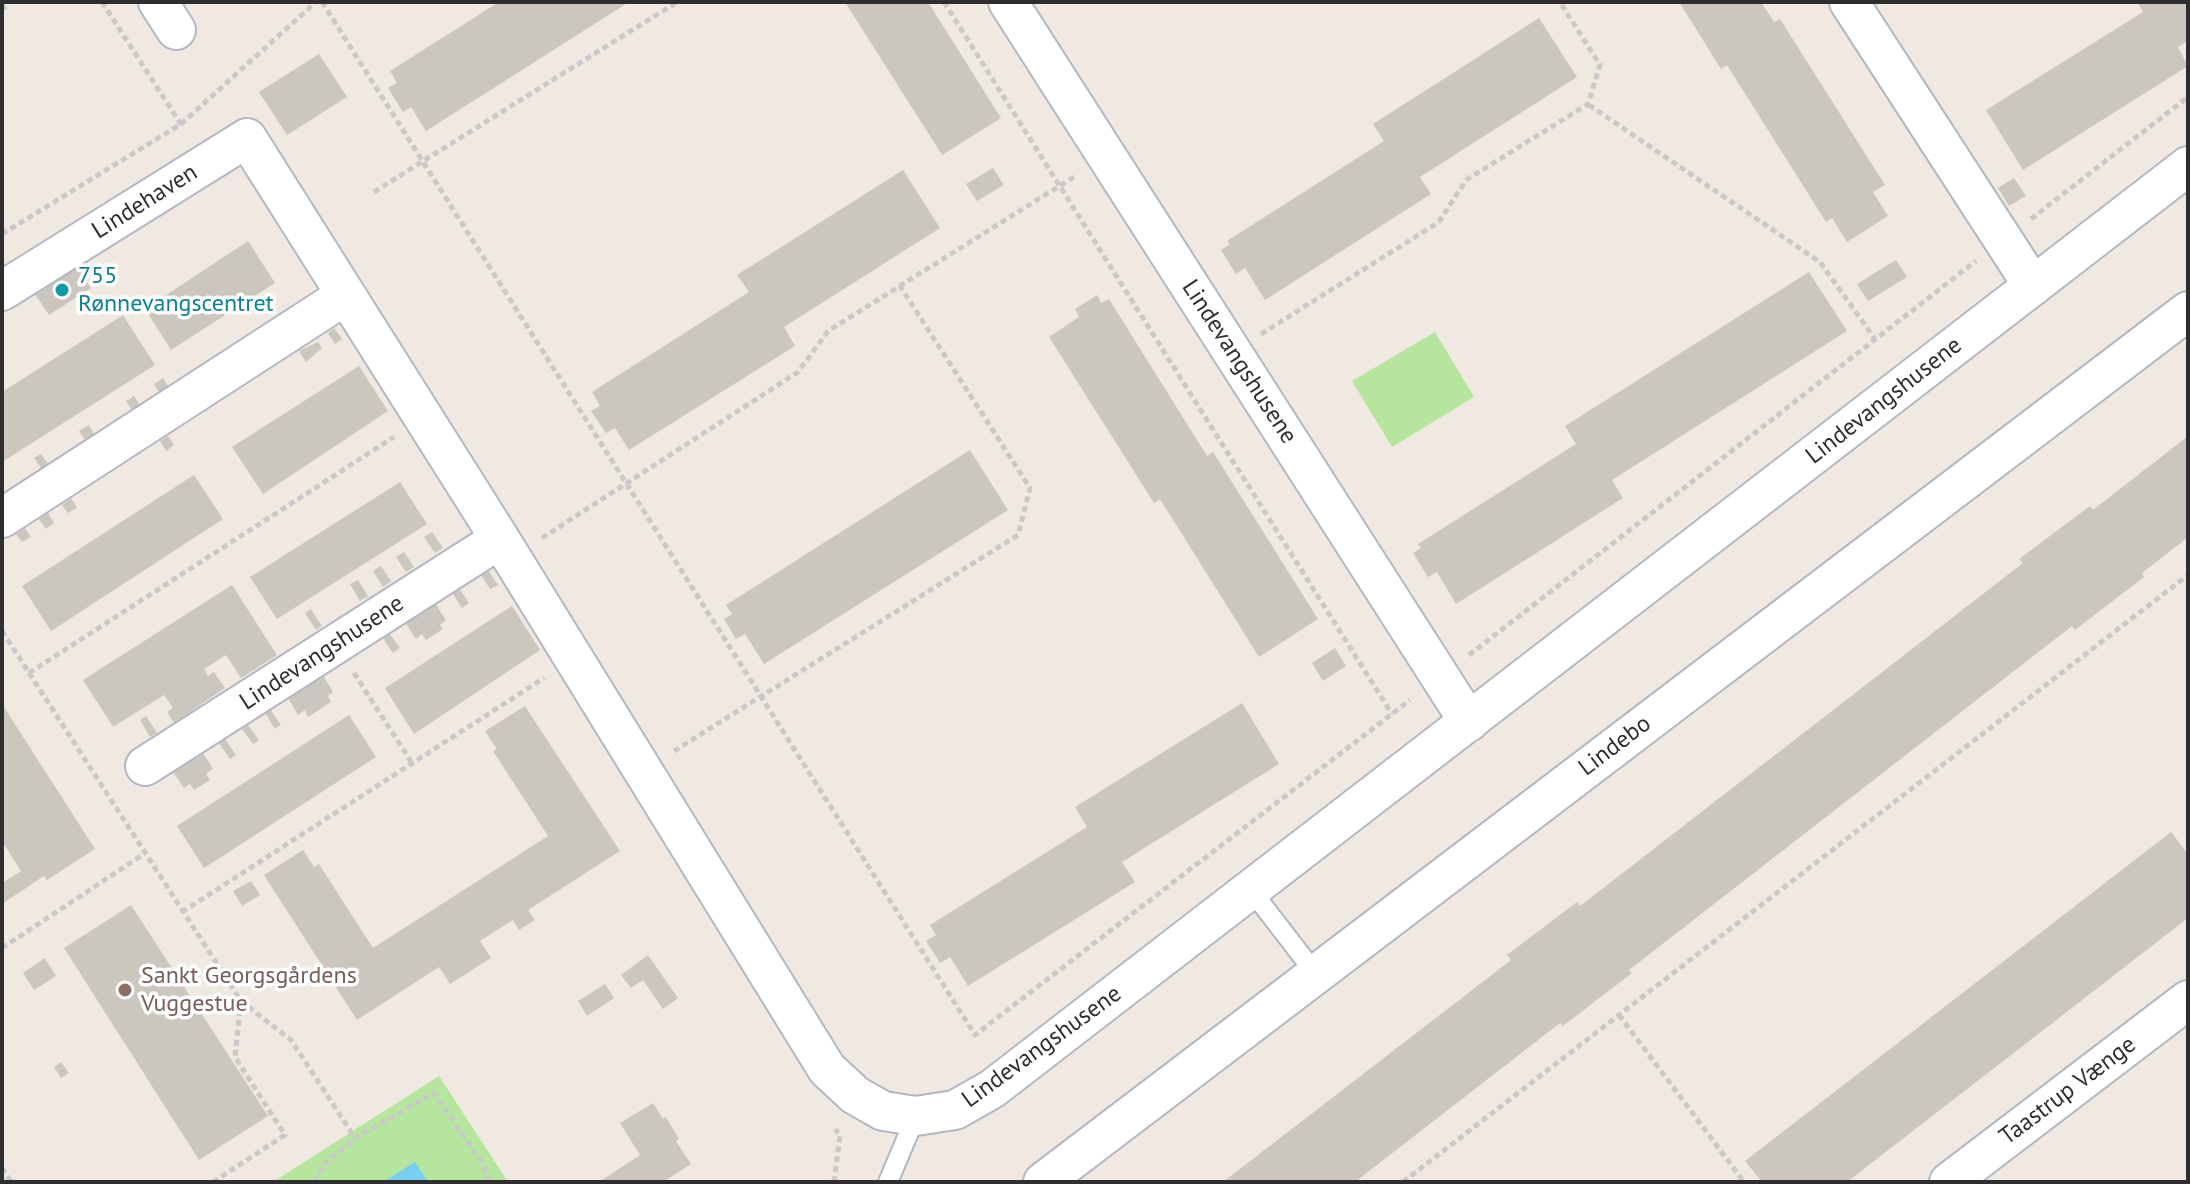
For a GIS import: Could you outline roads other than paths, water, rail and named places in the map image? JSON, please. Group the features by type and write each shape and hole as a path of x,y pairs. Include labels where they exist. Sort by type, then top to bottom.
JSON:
{"street":[{"name":"Lindevangshusene","path":"1008,2 1469,722"},
{"path":"1849,2 2033,286"},
{"name":"Lindevangshusene","path":"247,138 827,1069 855,1095 883,1111 916,1116 955,1110 992,1089 2188,166"},
{"name":"Lindehaven","path":"2,291 247,138"},
{"path":"2,518 346,295"},
{"name":"Lindebo","path":"1043,1182 2188,311"},
{"name":"Lindevangshusene","path":"145,766 335,644 505,549"},
{"name":"Taastrup Vænge","path":"1949,1182 2188,1000"}],"lane":[{"path":"1251,890 1315,973"},
{"path":"888,1182 916,1116"}],"water":[{"path":"415,1162 428,1182 383,1182"}],"place":[{"name":"755 Rønnevangscentret","path":"62,290"},
{"name":"Sankt Georgsgårdens Vuggestue","path":"125,990"}]}
